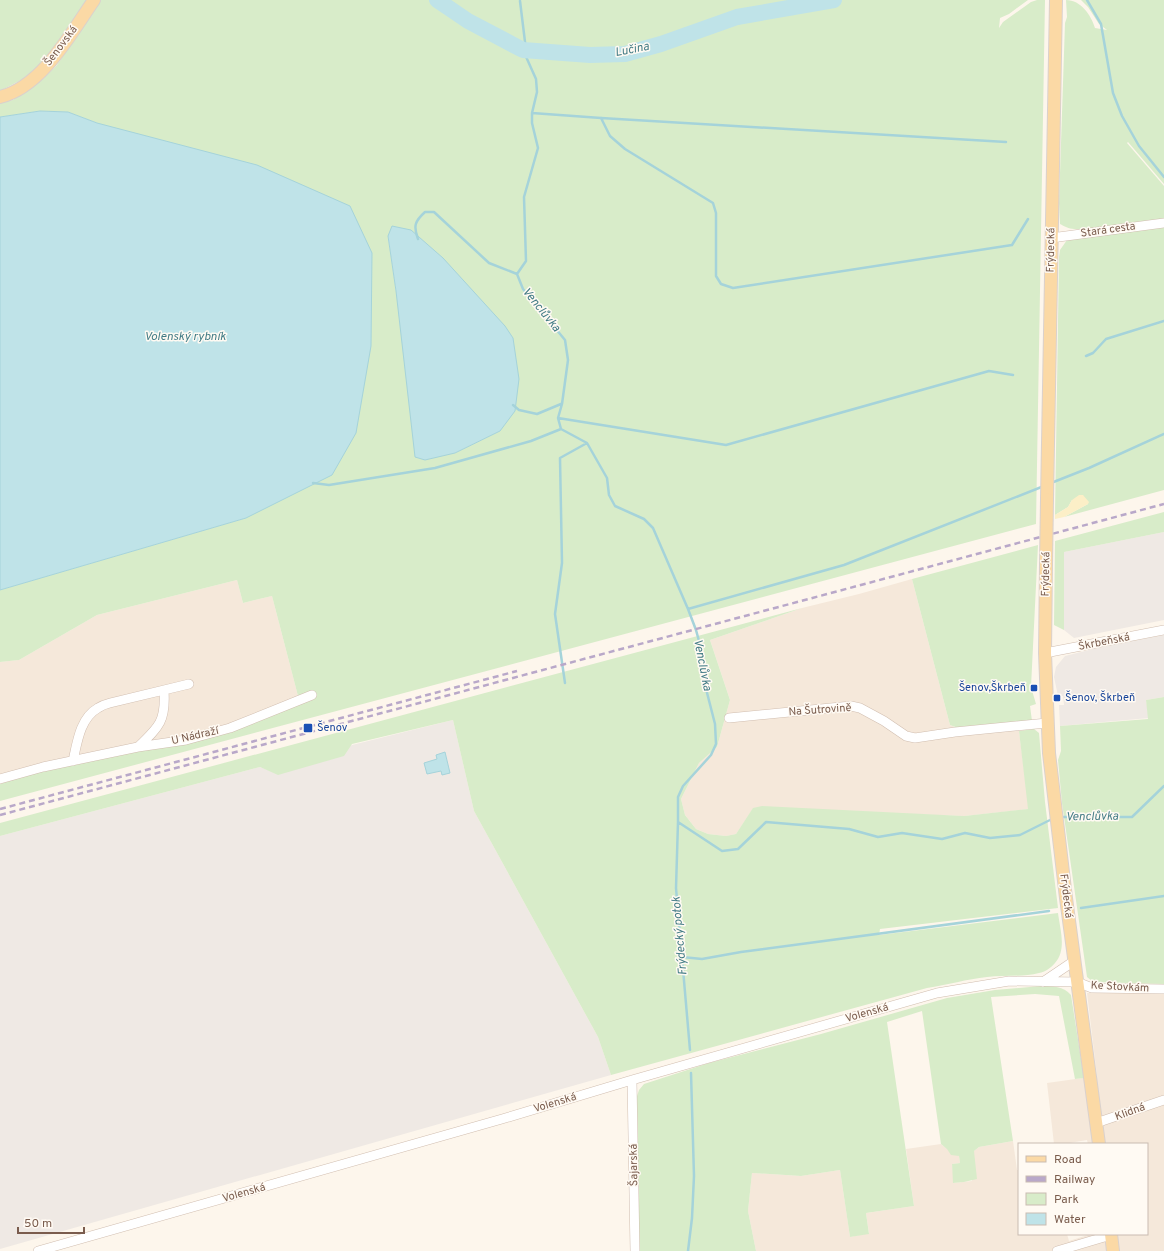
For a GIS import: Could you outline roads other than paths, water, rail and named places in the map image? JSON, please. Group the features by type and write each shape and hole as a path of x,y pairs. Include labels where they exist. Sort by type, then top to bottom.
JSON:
{"main road":[{"name":"Šenovská","path":"0,97 24,85 44,69 59,52 94,0"},
{"name":"Frýdecká","path":"1056,0 1046,564 1045,654 1047,723 1058,836 1099,1143"},
{"path":"1111,1235 1113,1251"}],"street":[{"name":"Stará cesta","path":"1051,238 1164,222"},
{"name":"Škrbeňská","path":"1045,654 1164,630"},
{"path":"73,761 78,737 88,717 97,708 110,703 189,684"},
{"path":"138,747 155,730 164,714 164,691"},
{"name":"U Nádraží","path":"0,779 43,767 138,747 186,740 230,728 312,695"},
{"name":"Na Šutrovině","path":"729,718 851,706 860,708 884,721 906,736 914,738 954,732 1047,723"},
{"path":"1043,982 1074,961"},
{"name":"Volenská","path":"38,1251 502,1120 632,1080 937,993 1009,981 1077,982"},
{"name":"Ke Stovkám","path":"1077,982 1092,988 1164,988"},
{"name":"Šajarská","path":"632,1080 635,1251"},
{"name":"Klidná","path":"1096,1123 1164,1100"},
{"path":"1057,1251 1108,1235"}],"water":[{"name":"Volenský rybník","path":"40,111 68,112 97,123 257,165 350,206 372,253 371,346 356,433 332,475 246,518 0,590 0,117"},
{"path":"392,226 411,230 443,258 505,326 513,338 519,379 515,411 500,431 455,453 425,460 415,457 396,291 388,236"},
{"path":"445,752 450,773 442,775 441,771 427,774 424,763 437,759 436,755"}],"waterway":[{"name":"Lučina","path":"437,0 468,21 523,50 590,55 625,54 661,44 737,17 834,0"},
{"path":"1087,0 1101,24 1113,93 1122,116 1139,146 1164,177"},
{"path":"520,1 526,50"},
{"name":"Venclůvka","path":"523,50 536,79 537,92 532,113 532,123 538,148 524,197 526,261 517,274 523,289 565,340 568,360 562,404 558,418 561,429 587,443 607,478 609,495 615,506 644,519 653,528 688,609 702,652 704,681 715,724 716,744 711,755 683,786 678,797 678,822 722,851 738,849 766,822 849,829 878,837 902,833 942,839 965,833 990,838 1020,835 1052,819"},
{"path":"532,113 1006,142"},
{"path":"601,118 610,136 625,149 713,203 716,213 716,276 721,284 733,288 1012,245 1028,219"},
{"path":"418,239 415,227 417,221 425,212 434,212 489,263 517,274"},
{"path":"1086,356 1093,353 1106,339 1164,321"},
{"path":"558,418 726,445 989,371 1013,375"},
{"path":"513,405 519,410 537,414 561,404"},
{"path":"313,483 329,485 435,468 531,441 561,429"},
{"path":"1051,483 1089,468 1164,434"},
{"path":"565,683 555,614 562,563 560,458 587,443"},
{"path":"688,609 844,565 1044,486"},
{"name":"Venclůvka","path":"1061,817 1132,817 1164,786"},
{"name":"Frýdecký potok","path":"678,822 676,888 690,1050"},
{"path":"1081,908 1164,896"},
{"path":"682,957 702,959 741,952 1049,911"},
{"name":"Frýdecký potok","path":"688,1251 692,1218 694,1176 691,1073"}],"railway":[{"path":"0,815 1164,504"},
{"path":"0,809 517,671"}],"place":[{"name":"Šenov,Škrbeň","path":"1034,688"},
{"name":"Šenov, Škrbeň","path":"1057,698"},
{"name":"Šenov","path":"308,728"}]}
